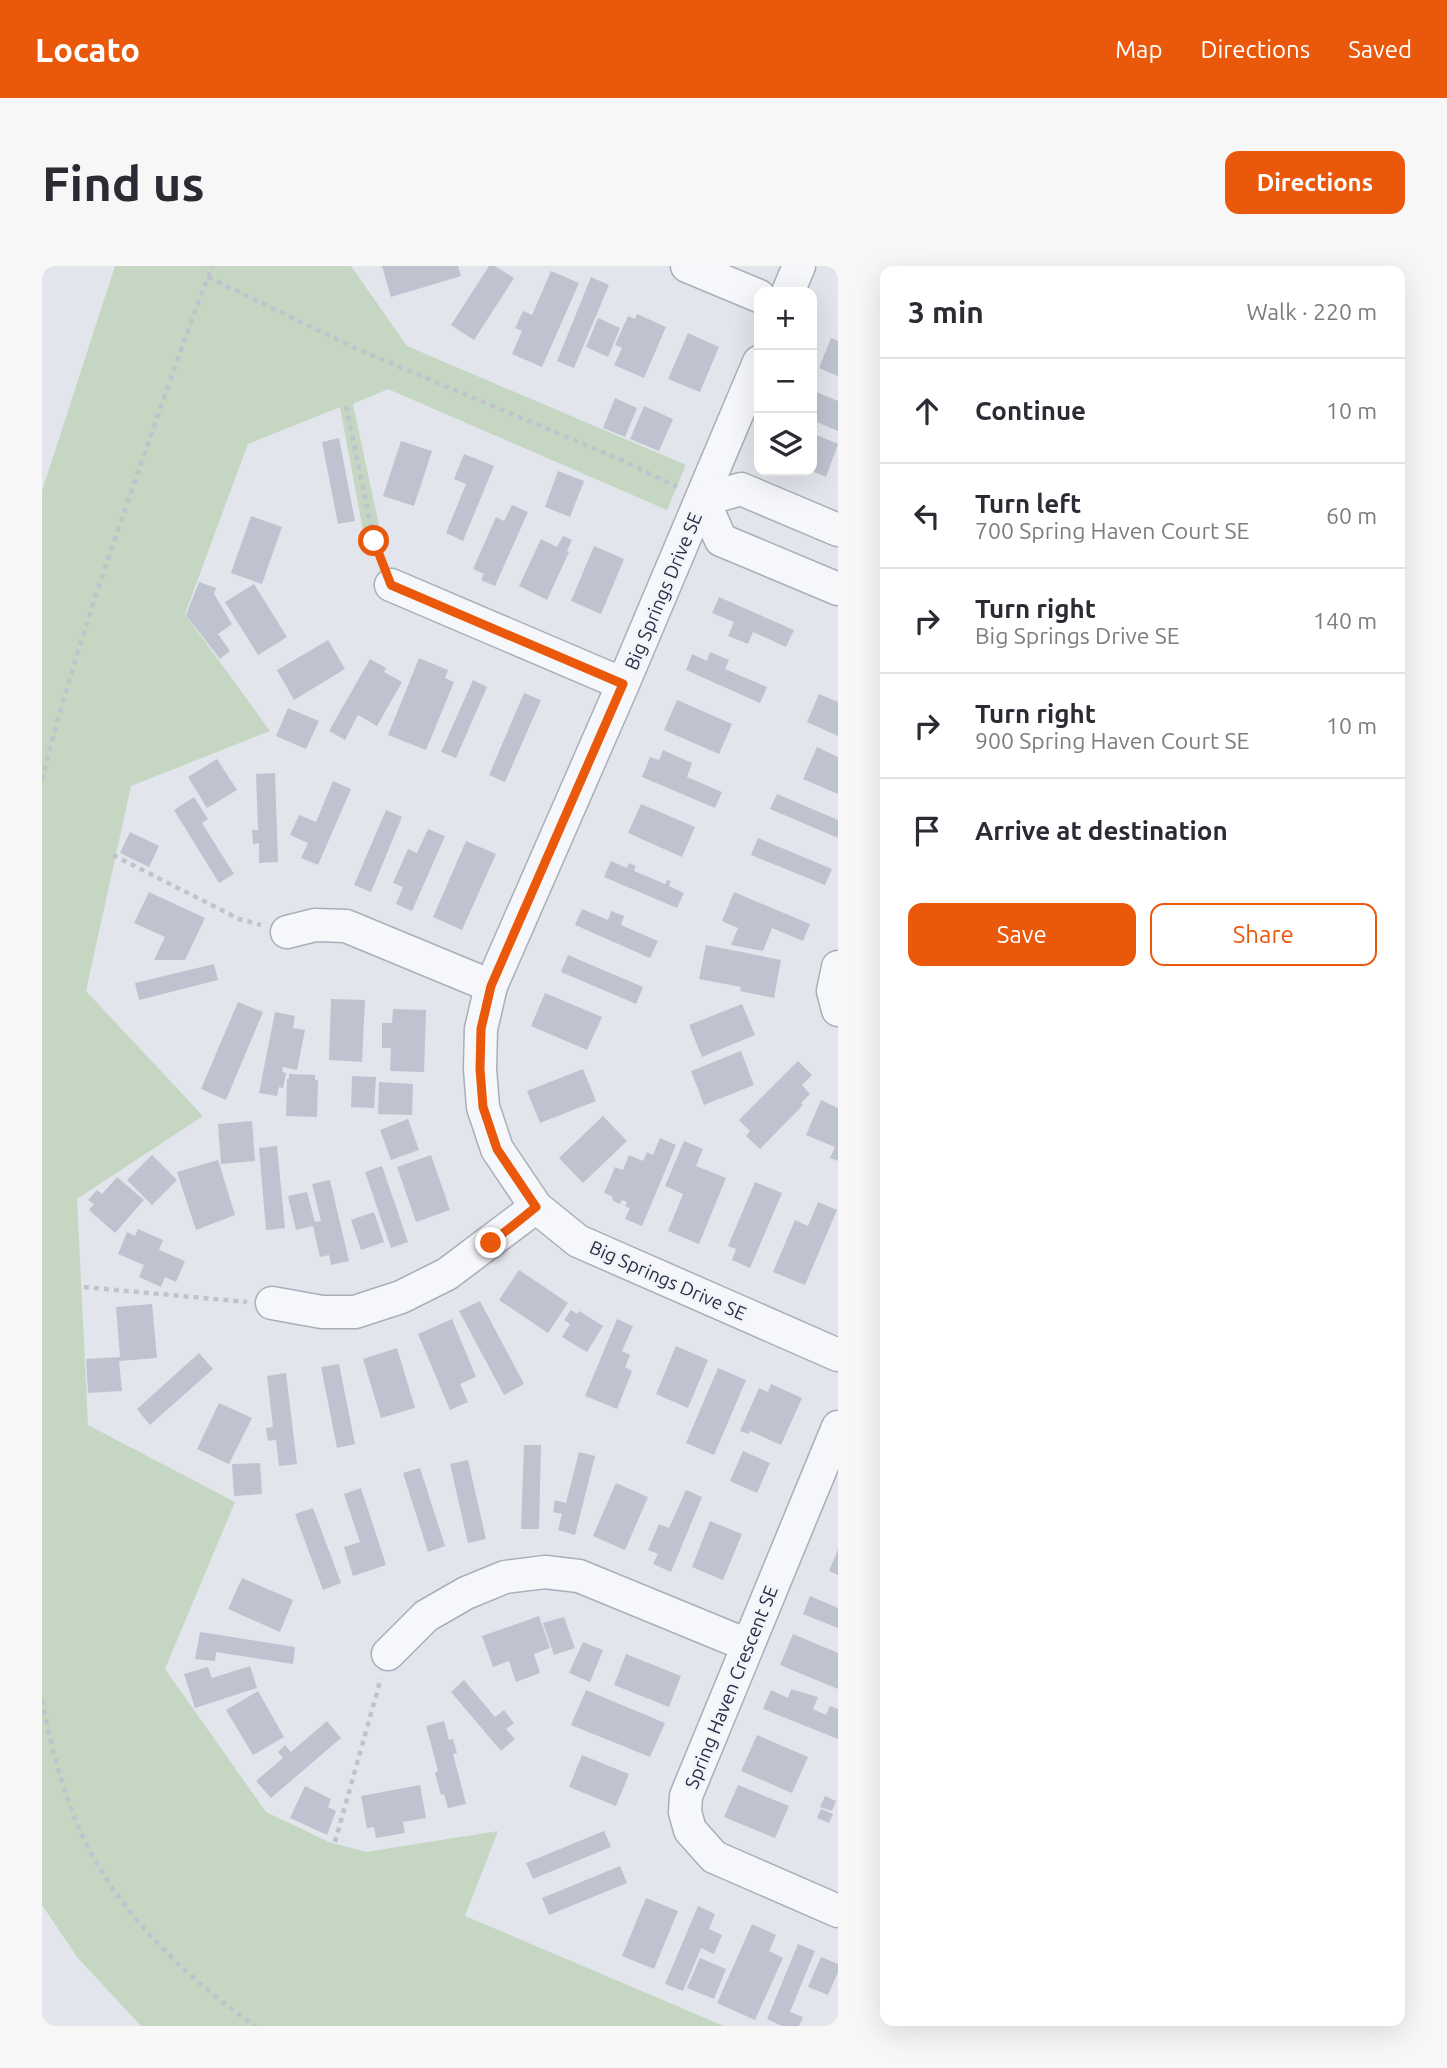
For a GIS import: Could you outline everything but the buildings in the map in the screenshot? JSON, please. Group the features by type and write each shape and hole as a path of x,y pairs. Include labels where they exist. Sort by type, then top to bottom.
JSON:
{"street":[{"path":"687,266 754,294"},
{"path":"790,287 799,266"},
{"name":"Big Springs Drive SE","path":"754,374 703,499 491,986 481,1029 483,1107 497,1149 536,1207 578,1241 838,1355"},
{"path":"838,530 741,489 703,499 721,540 838,589"},
{"path":"391,585 623,684"},
{"path":"287,932 315,925 346,926 491,986"},
{"path":"838,967 833,991 838,1010"},
{"path":"272,1303 322,1312 355,1312 401,1297 447,1273 536,1207"},
{"name":"Spring Haven Crescent SE","path":"838,1427 686,1796 685,1812 690,1830 714,1857 838,1911"},
{"path":"388,1654 426,1616 466,1593 505,1577 545,1572 579,1576 747,1645"}],"path":[{"path":"42,780 55,726 101,578 212,266"},
{"path":"208,277 355,348 626,462 703,499"},
{"path":"346,406 374,541 391,585"},
{"path":"113,855 239,919 287,932"},
{"path":"84,1287 272,1303"},
{"path":"335,1842 388,1654"},
{"path":"42,1700 64,1790 82,1835 118,1896 153,1939 191,1975 254,2026"}],"green space":[{"path":"115,266 351,266 407,346 686,465 667,510 388,389 353,404 380,530 364,536 340,407 248,444 185,614 270,731 131,786 86,991 203,1116 77,1199 88,1425 235,1502 165,1669 266,1812 329,1842 366,1852 498,1831 465,1916 724,2026 141,2026 77,1957 42,1905 42,491"}],"route":[{"path":"374,541 391,585 623,684 491,986 481,1029 483,1107 497,1149 536,1207 491,1243"}]}
